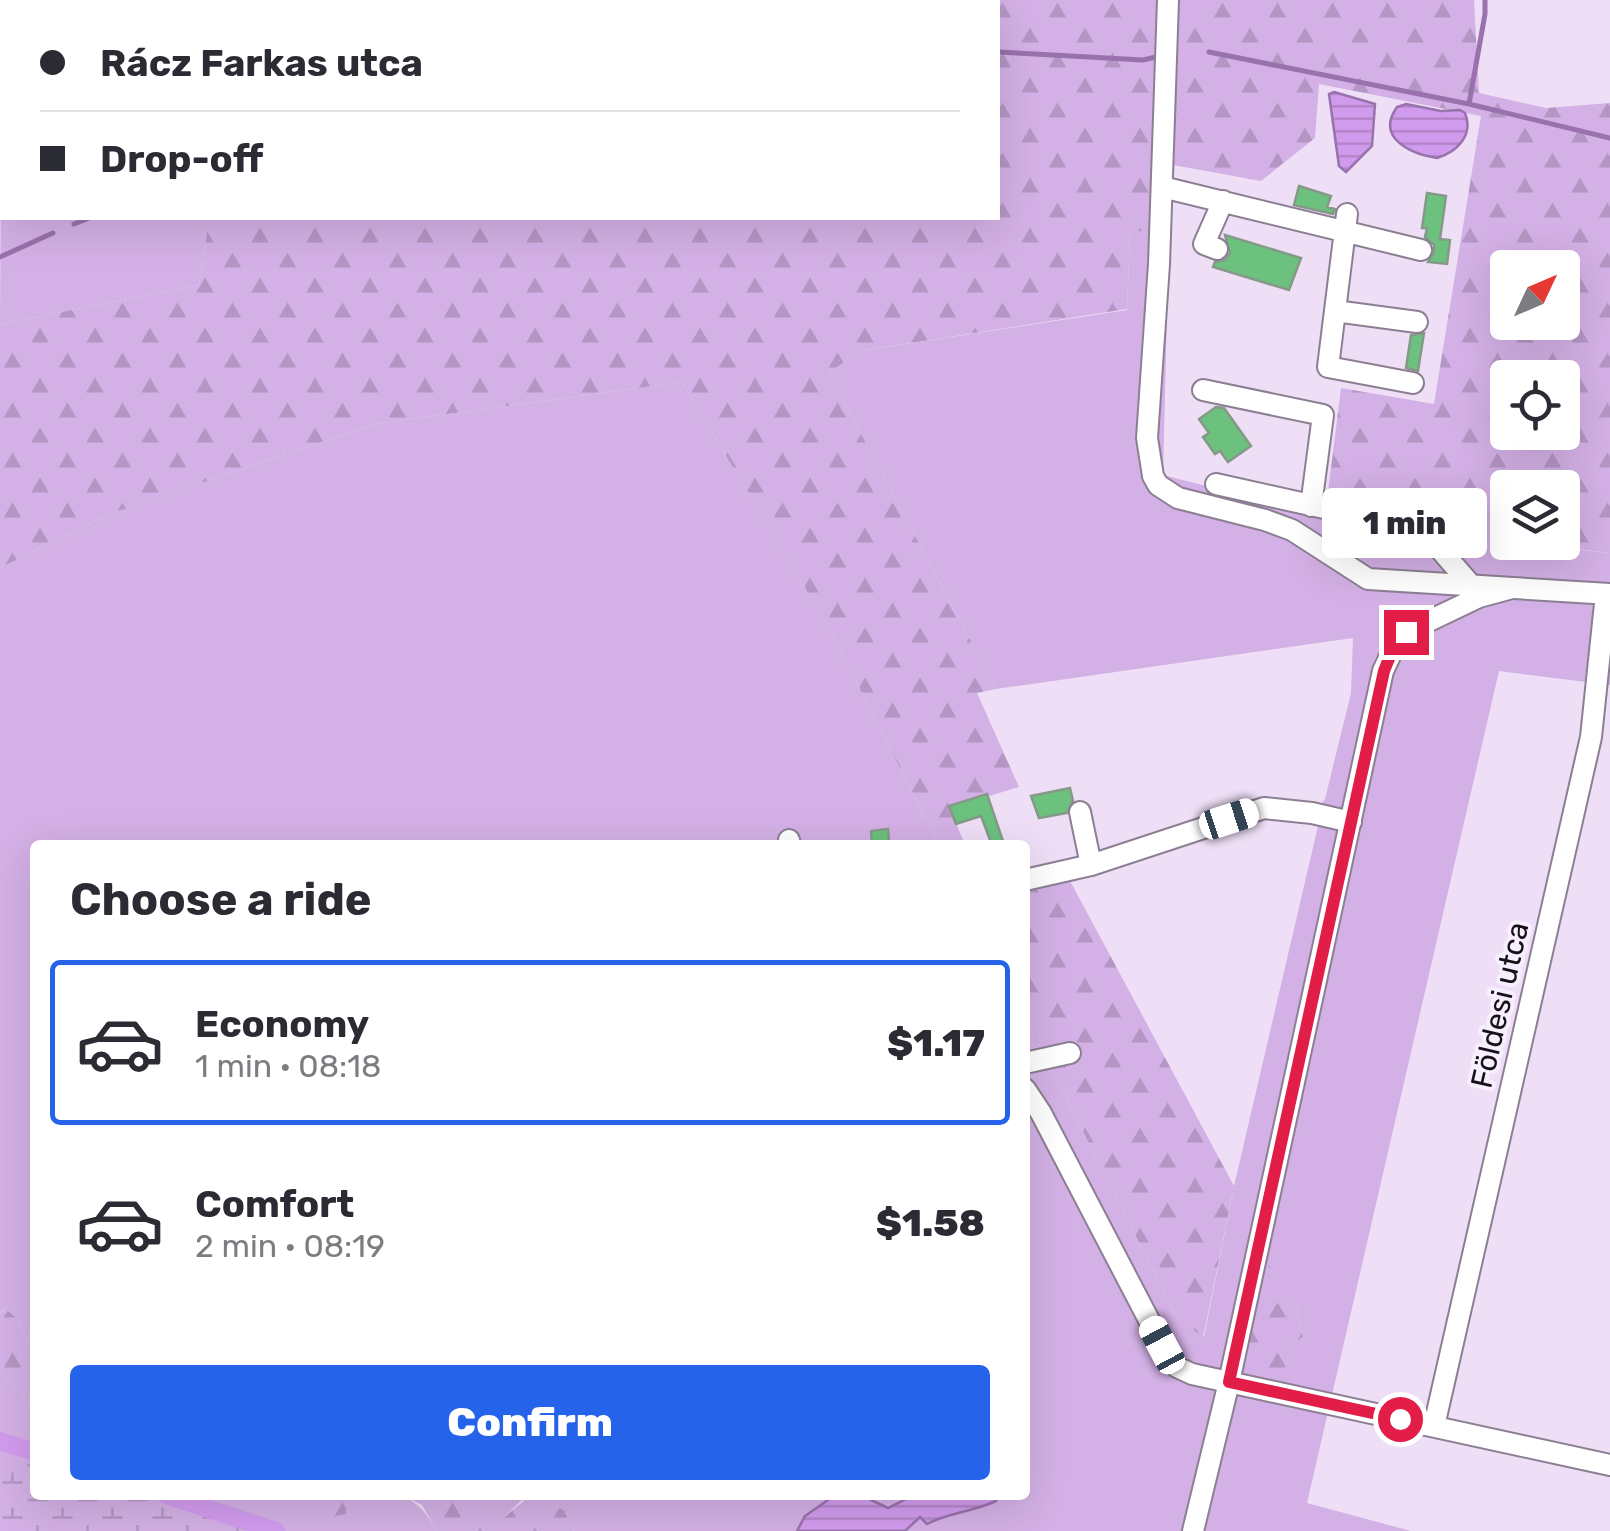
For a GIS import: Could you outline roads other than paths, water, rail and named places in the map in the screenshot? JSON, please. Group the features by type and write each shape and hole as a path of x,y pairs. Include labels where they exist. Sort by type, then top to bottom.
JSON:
{"street":[{"path":"1168,0 1162,187 1146,438 1152,476 1169,495 1292,530 1368,579 1608,594"},
{"path":"1162,187 1346,223 1421,250"},
{"path":"1217,250 1204,244 1222,200"},
{"path":"1346,223 1328,367 1413,384"},
{"path":"1335,311 1417,322"},
{"path":"1203,390 1322,415 1311,506"},
{"path":"1216,484 1423,532 1471,585"},
{"path":"1193,1531 1384,671 1396,641 1418,625 1479,597 1512,588"},
{"name":"Földesi utca","path":"1434,1426 1600,737 1608,594"},
{"path":"1030,879 1090,865 1264,808 1351,822"},
{"path":"1080,812 1090,865"},
{"path":"1030,1061 1070,1054"},
{"path":"1030,1096 1177,1367 1192,1374 1610,1466"}],"waterway":[{"path":"1469,104 1485,0"},
{"path":"1000,52 1143,60 1156,57"},
{"path":"1209,52 1469,104 1610,138"},
{"path":"74,224 84,220"},
{"path":"0,257 53,233"},
{"path":"0,1441 30,1450"},
{"path":"181,1500 276,1531"}]}
